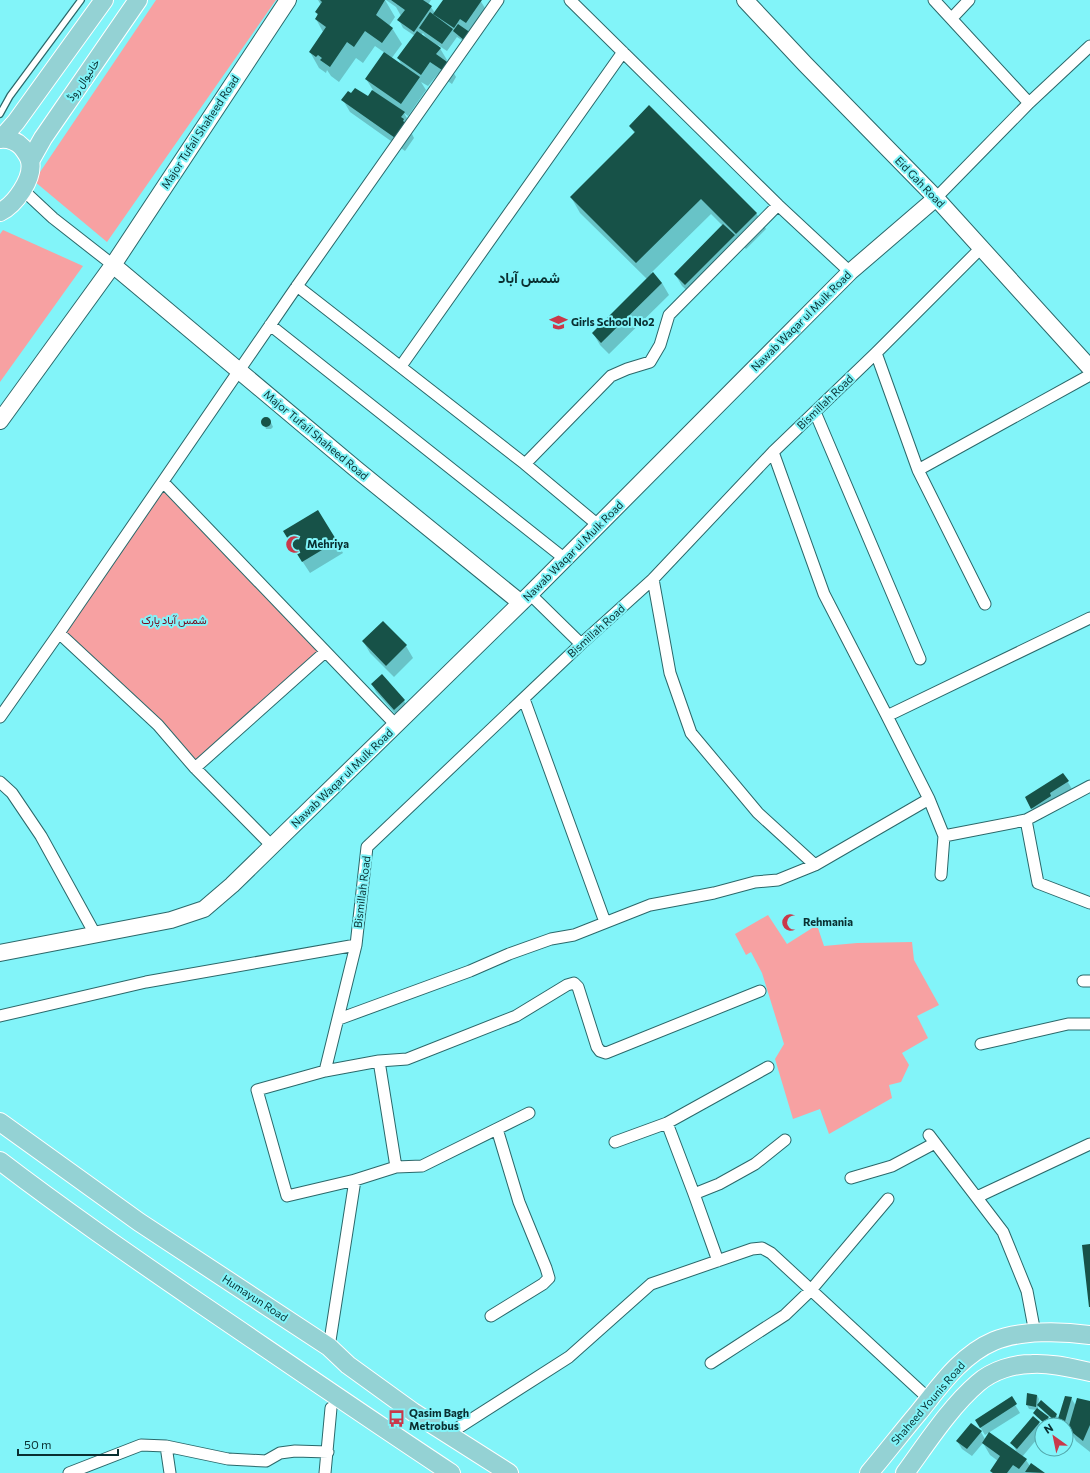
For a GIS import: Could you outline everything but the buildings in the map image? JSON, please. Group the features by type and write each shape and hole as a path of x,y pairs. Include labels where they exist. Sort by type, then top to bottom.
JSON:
{"main road":[{"path":"1,139 16,122 104,0"},
{"name":"خانیوال روڈ","path":"23,190 28,176 30,162 43,138 138,0"},
{"path":"91,16 115,33"},
{"path":"1,139 10,139 19,144 26,152 30,162"},
{"path":"0,212 14,202 23,190"},
{"name":"Humayun Road","path":"0,1122 139,1222 330,1347 348,1366 447,1435 509,1473"},
{"path":"0,1161 125,1252 326,1390 451,1473"},
{"name":"Shaheed Younis Road","path":"869,1473 956,1368 975,1352 994,1341 1019,1335 1090,1335"},
{"path":"905,1473 936,1430 961,1401 979,1382 995,1372 1013,1366 1032,1364 1058,1365 1090,1372"}],"street":[{"name":"Major Tufail Shaheed Road","path":"0,421 113,265 288,0"},
{"path":"0,717 297,286 498,0"},
{"path":"570,0 778,205 850,272"},
{"name":"Eid Gah Road","path":"745,0 936,198 1090,368"},
{"path":"934,0 1029,103"},
{"path":"952,18 969,0"},
{"name":"Nawab Waqar ul Mulk Road","path":"0,953 171,920 204,909 232,885 526,598 850,272 936,198 1029,103 1090,46"},
{"path":"401,366 623,52"},
{"path":"23,190 53,218 113,265"},
{"path":"525,464 611,376 650,362 660,345 669,315 778,205"},
{"name":"Bismillah Road","path":"325,1071 356,945 367,847 581,644 653,579 773,452 876,353 981,248"},
{"name":"Major Tufail Shaheed Road","path":"113,265 356,469 526,598"},
{"path":"297,286 525,464 598,525"},
{"path":"270,325 565,559"},
{"path":"876,353 918,470 985,604"},
{"path":"918,470 1090,375"},
{"path":"815,412 920,659"},
{"path":"773,452 824,594 929,799 944,836 941,875"},
{"path":"163,482 396,725"},
{"path":"653,579 670,672 691,733 758,813 815,865"},
{"path":"526,598 581,644"},
{"path":"887,716 1090,618"},
{"path":"59,633 158,725 195,768 272,846"},
{"path":"195,768 325,652"},
{"path":"524,699 605,922"},
{"path":"0,782 12,793 41,836 95,934"},
{"path":"944,836 1026,820 1090,786"},
{"path":"339,1019 470,971 508,954 551,939 574,935 650,905 714,893 755,882 778,880 815,865 929,799"},
{"path":"1026,820 1038,883 1090,903"},
{"path":"0,1016 146,982 356,945"},
{"path":"529,1113 422,1166 396,1167 355,1180 287,1196 257,1090 325,1071 378,1061 406,1059 516,1016 567,985 574,983 578,987 597,1046 600,1051 606,1053 760,991"},
{"path":"981,1044 1068,1024 1090,1024"},
{"path":"378,1061 396,1167"},
{"path":"615,1142 667,1123 768,1067"},
{"path":"667,1123 718,1261"},
{"path":"491,1316 549,1278 520,1202 497,1129"},
{"path":"851,1178 892,1166 932,1139 1003,1232 1027,1291 1035,1334"},
{"path":"694,1194 719,1184 755,1164 785,1140"},
{"path":"977,1196 1090,1144"},
{"path":"330,1347 355,1180"},
{"path":"711,1363 785,1315 811,1290 888,1199"},
{"path":"447,1435 569,1357 651,1284 752,1249 762,1248 771,1253 929,1399"},
{"path":"325,1473 331,1408"},
{"path":"68,1473 141,1445 166,1446 228,1459 266,1461 280,1453 295,1451 328,1452"},
{"path":"166,1446 170,1473"}],"lane":[{"path":"0,114 10,96 81,0"}],"green space":[{"path":"156,0 276,0 107,242 34,181"},
{"path":"3,230 83,266 0,382 0,234"},
{"name":"شمس آباد پارک","path":"163,486 319,651 196,762 165,725 63,632"},
{"path":"768,915 787,944 817,925 824,946 857,943 912,942 914,960 939,1005 917,1016 928,1038 902,1053 909,1065 901,1082 889,1085 892,1098 829,1134 820,1109 793,1119 775,1059 784,1044 762,973 751,952 746,955 735,934"}],"place":[{"name":"Girls School No2","path":"558,322"},
{"name":"Mehriya","path":"294,544"},
{"name":"Rehmania","path":"790,922"},
{"name":"Qasim Bagh Metrobus","path":"396,1419"}],"district":[{"name":"شمس آباد","path":"529,278"}]}
